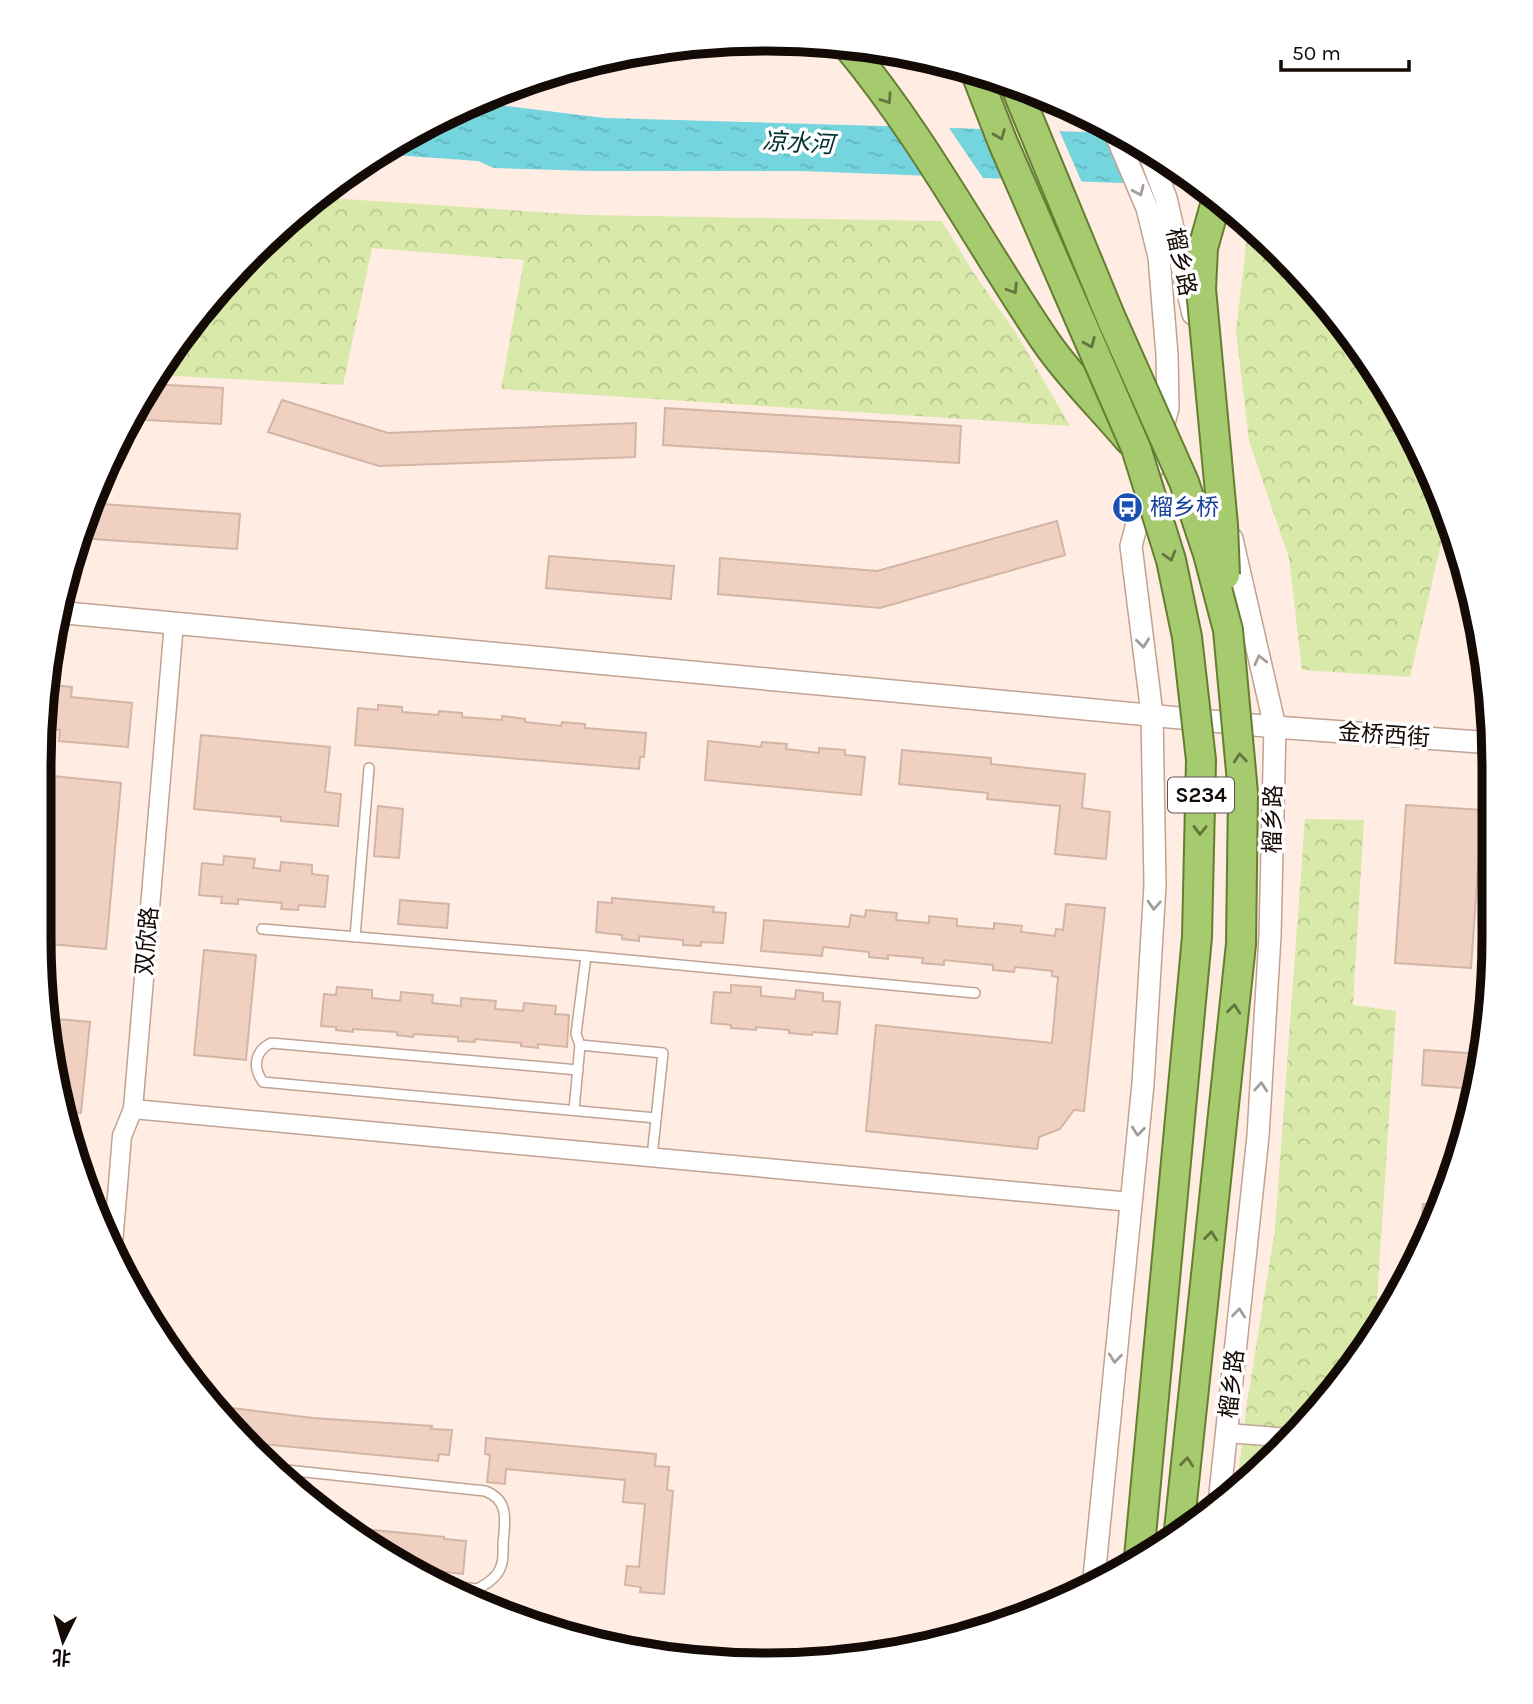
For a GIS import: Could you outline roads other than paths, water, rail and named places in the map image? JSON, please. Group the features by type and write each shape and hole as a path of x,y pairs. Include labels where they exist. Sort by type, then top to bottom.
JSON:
{"highway":[{"path":"857,57 942,178 1048,344 1136,448"},
{"name":"S234","path":"980,84 1003,143 1136,448 1171,559 1187,637 1201,760 1197,937 1140,1547"},
{"name":"榴乡路","path":"1020,98 1111,318 1184,482 1208,554 1228,630 1243,793 1241,944 1181,1520"},
{"path":"1208,204 1201,289 1223,525 1228,630"},
{"path":"1203,248 1214,209"}],"street":[{"path":"1094,1573 1143,1084 1155,885 1152,714 1131,546 1168,408 1167,355 1159,257 1147,208 1120,145"},
{"name":"榴乡路","path":"1153,165 1176,236 1198,339 1218,476 1275,727 1270,936 1258,1136 1220,1490"},
{"name":"金桥西街","path":"68,613 1275,727 1481,742"},
{"name":"双欣路","path":"114,1231 122,1136 133,1109 174,623"},
{"path":"133,1109 1131,1202"},
{"path":"1227,1433 1279,1437"}],"lane":[{"path":"355,937 369,768"},
{"path":"262,929 975,993"},
{"path":"574,1110 580,1045 576,1034 586,956"},
{"path":"578,1070 271,1043 260,1051 256,1063 256,1070 263,1082 656,1118"},
{"path":"580,1045 663,1053 652,1157"},
{"path":"289,1470 485,1491 492,1494 503,1505 506,1517 502,1566 477,1588 467,1587"}],"water":[{"name":"凉水河","path":"494,104 605,118 1096,132 1164,171 1184,185 801,171 494,168 478,161 395,155"}],"place":[{"name":"榴乡桥","path":"1127,507"}]}
